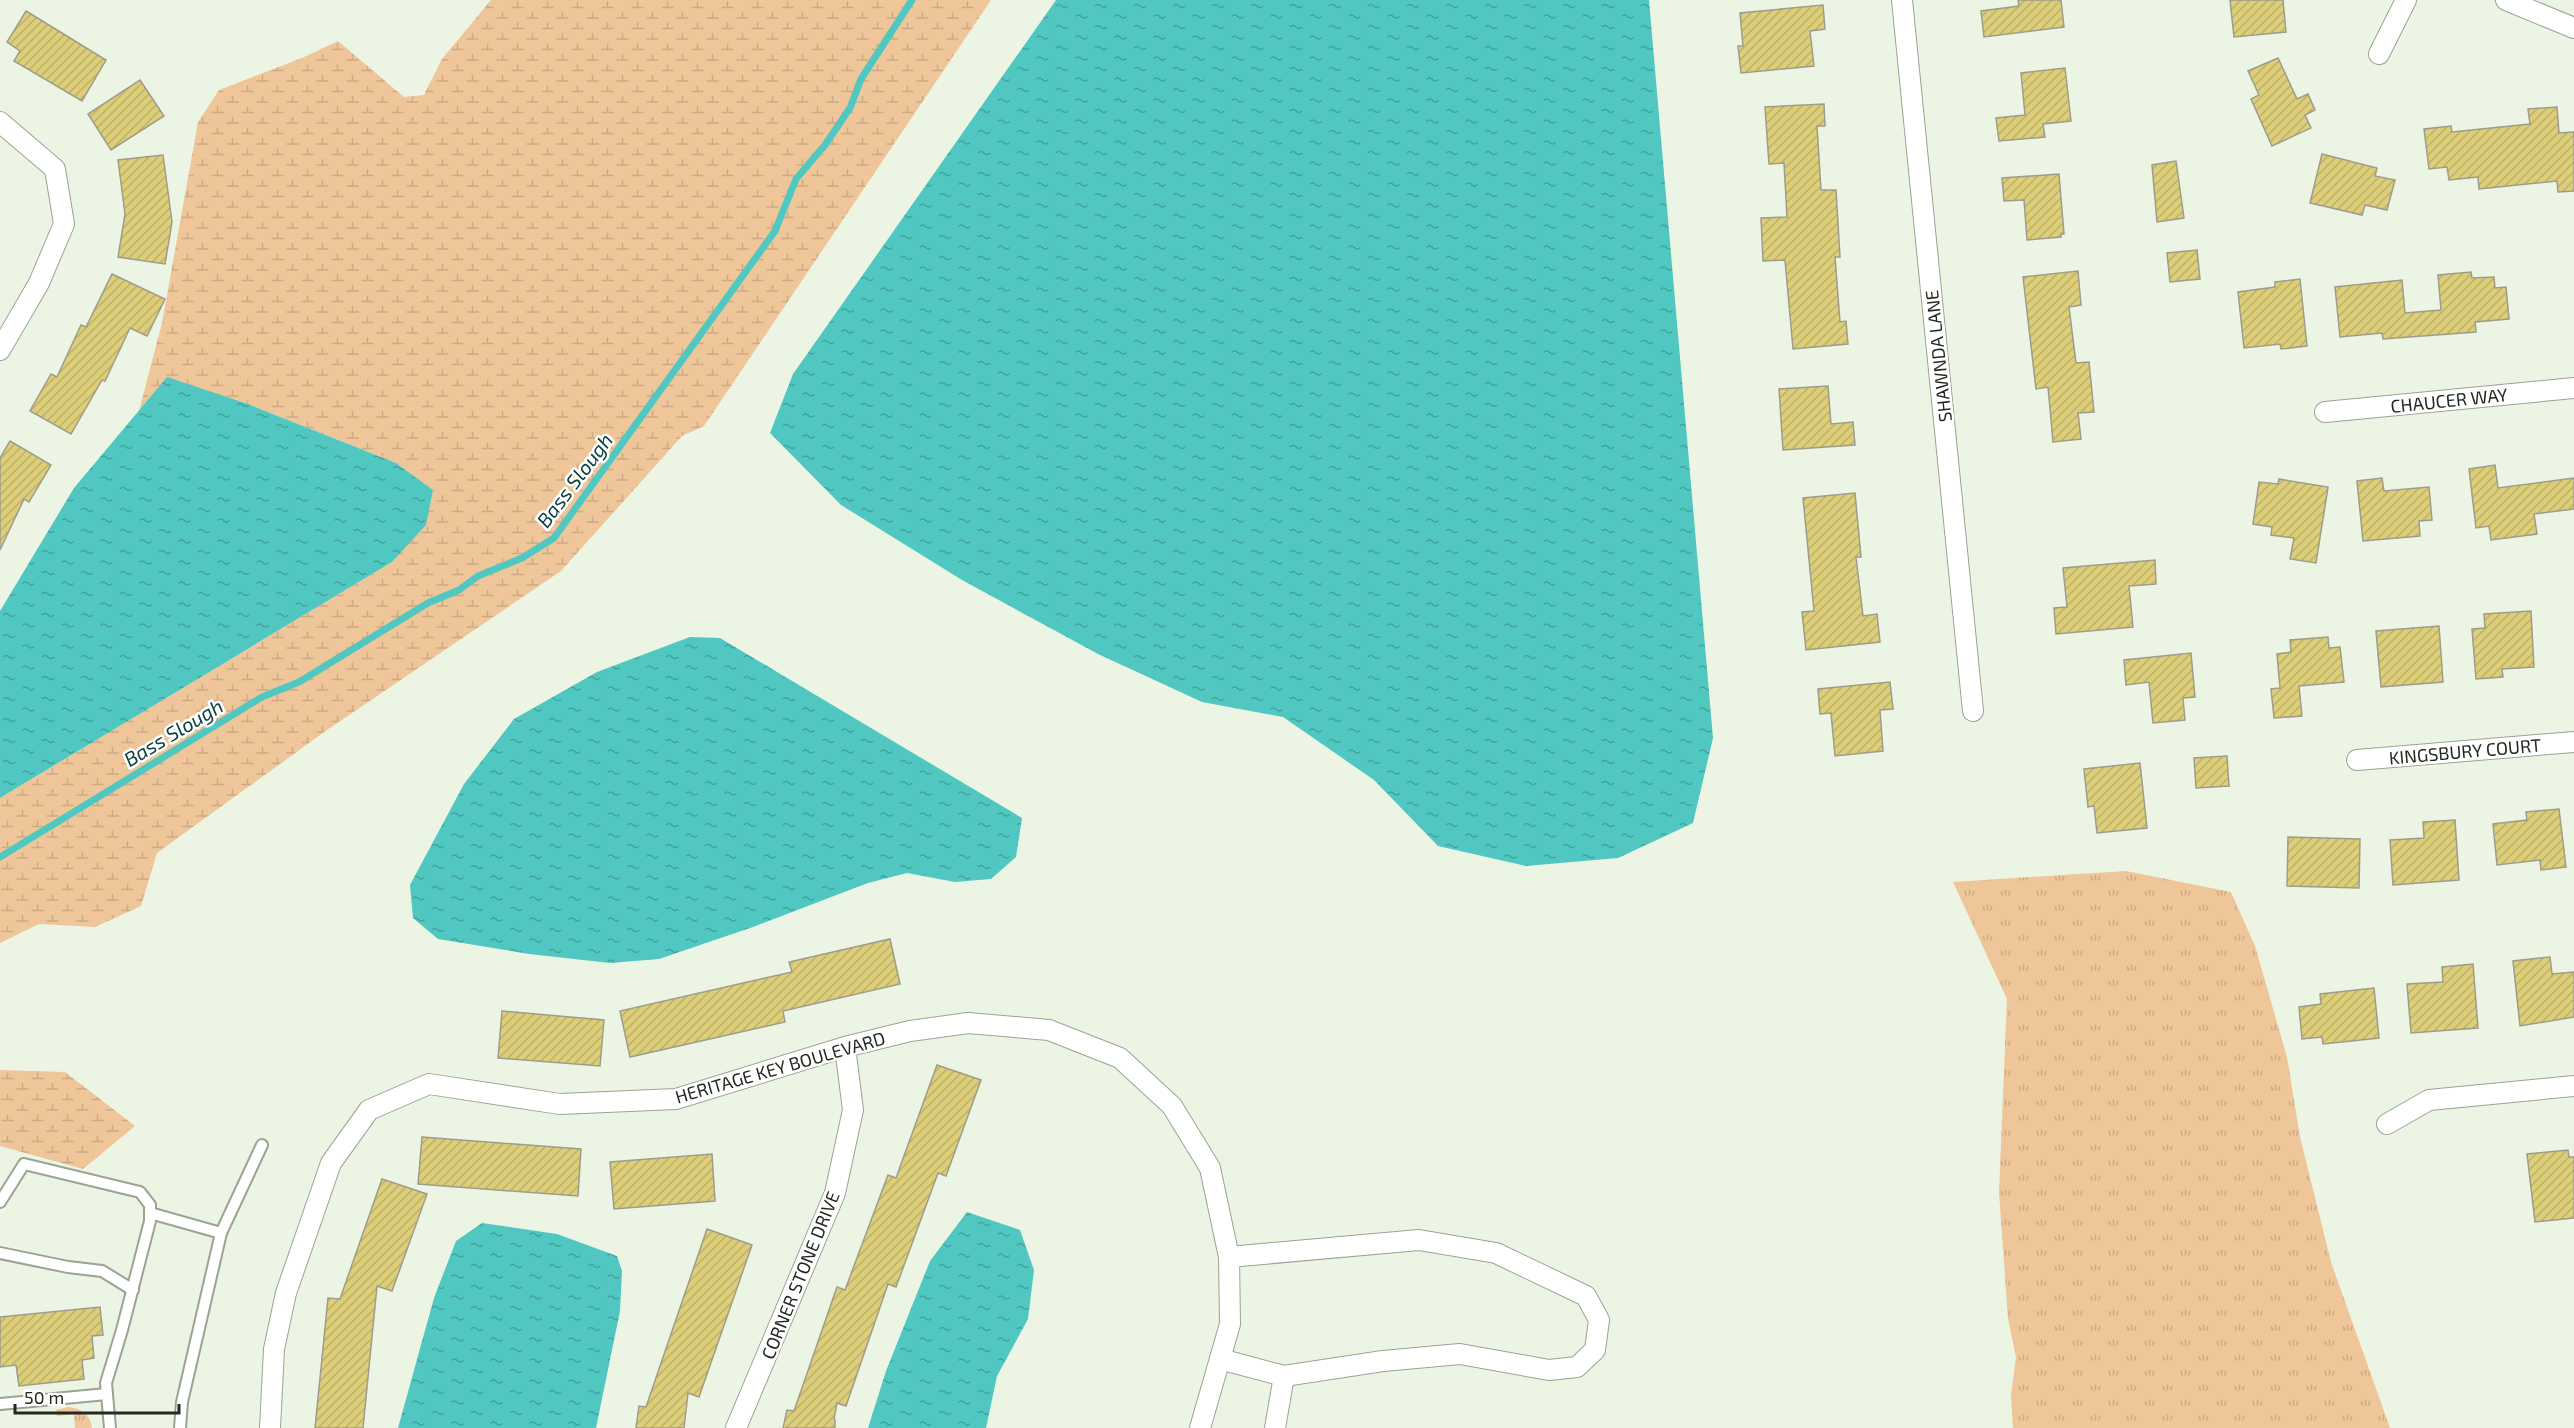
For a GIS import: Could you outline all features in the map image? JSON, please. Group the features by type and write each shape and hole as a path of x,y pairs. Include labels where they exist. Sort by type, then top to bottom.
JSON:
{"street":[{"name":"SHAWNDA LANE","path":"1902,0 1973,711"},
{"path":"2379,54 2406,0"},
{"path":"2506,0 2574,28"},
{"path":"0,122 56,169 64,224 39,283 0,350"},
{"name":"CHAUCER WAY","path":"2325,412 2574,388"},
{"name":"KINGSBURY COURT","path":"2357,760 2574,742"},
{"name":"HERITAGE KEY BOULEVARD","path":"270,1428 274,1348 286,1293 331,1163 369,1110 429,1084 560,1104 676,1099 845,1047 910,1031 968,1023 1048,1030 1120,1058 1172,1106 1210,1168 1229,1257 1230,1324 1200,1428"},
{"name":"CORNER STONE DRIVE","path":"736,1428 835,1193 853,1110 845,1047"},
{"path":"2387,1125 2429,1100 2574,1086"},
{"path":"1220,1359 1284,1376 1383,1361 1460,1354 1549,1370 1577,1367 1595,1350 1599,1320 1586,1296 1496,1253 1419,1240 1229,1257"},
{"path":"1275,1428 1284,1376"}],"lane":[{"path":"180,1428 182,1402 221,1233 262,1145"},
{"path":"0,1202 24,1164 140,1192 150,1205 150,1221 133,1290 106,1383 110,1428"},
{"path":"150,1213 221,1233"},
{"path":"0,1253 68,1268 102,1271 133,1290"},
{"path":"0,1404 107,1394"}],"green space":[{"path":"491,0 991,0 704,426 682,436 561,571 327,730 157,853 141,906 95,927 39,924 0,943 0,798 392,562 433,490 396,463 248,404 167,378 139,411 162,323 198,122 219,90 302,58 338,41 404,97 424,95 442,59"},
{"path":"2126,871 2231,892 2255,946 2287,1057 2300,1137 2331,1262 2390,1428 2013,1428 2011,1395 2016,1357 2008,1319 1999,1192 2007,999 1953,882"},
{"path":"0,1070 65,1072 135,1126 83,1169 0,1146"},
{"path":"68,1407 84,1413 90,1419 92,1428 75,1428 74,1414 58,1416 56,1414 56,1410"}],"water":[{"path":"1056,0 1649,0 1713,738 1693,823 1618,858 1526,866 1438,846 1374,780 1283,717 1202,702 1098,654 962,580 841,505 770,433 793,374"},
{"path":"167,377 248,404 396,463 433,490 426,525 392,562 0,798 0,611 74,488"},
{"path":"690,637 720,638 1022,818 1016,857 991,879 955,882 907,873 868,883 753,927 659,959 610,963 529,954 438,939 413,918 410,885 464,784 514,719 597,672"},
{"path":"967,1212 1020,1230 1034,1270 1028,1319 997,1376 986,1428 868,1428 886,1371 930,1261"},
{"path":"482,1223 557,1234 617,1256 622,1271 620,1311 596,1428 398,1428 434,1298 456,1241"}],"building":[{"path":"2018,0 2061,0 2064,27 1984,37 1981,11 2019,6"},
{"path":"2230,0 2283,0 2286,32 2234,37"},
{"path":"1823,5 1825,29 1810,31 1814,66 1741,73 1738,46 1743,46 1740,13"},
{"path":"26,11 106,60 82,101 14,61 20,51 7,42"},
{"path":"2278,58 2297,99 2308,94 2315,110 2305,115 2311,128 2272,146 2251,99 2259,95 2248,71"},
{"path":"2065,68 2071,121 2043,124 2045,137 1999,141 1996,118 2025,115 2021,73"},
{"path":"140,80 164,116 111,150 88,114"},
{"path":"1824,104 1825,126 1817,126 1821,190 1836,190 1840,257 1835,257 1840,322 1846,321 1848,344 1793,349 1785,260 1763,261 1761,218 1787,217 1784,163 1769,164 1765,107"},
{"path":"2557,107 2559,133 2574,132 2574,191 2558,192 2557,181 2479,189 2478,177 2449,180 2447,167 2429,169 2424,129 2451,126 2452,132 2530,124 2528,109"},
{"path":"2322,154 2377,168 2375,176 2395,180 2387,210 2365,205 2362,215 2310,203"},
{"path":"163,155 172,222 165,264 118,257 125,214 118,160"},
{"path":"2176,161 2184,218 2157,222 2152,165"},
{"path":"2059,174 2064,234 2061,234 2061,237 2027,240 2024,200 2004,201 2002,178"},
{"path":"2197,250 2200,279 2170,282 2167,253"},
{"path":"2078,271 2081,305 2069,307 2076,363 2089,362 2094,412 2078,413 2081,439 2053,442 2048,387 2036,389 2023,277"},
{"path":"2471,272 2472,278 2494,277 2495,288 2506,287 2509,319 2475,322 2476,332 2383,339 2382,333 2340,337 2335,287 2402,280 2405,313 2441,310 2438,275"},
{"path":"112,274 165,299 147,336 130,328 105,381 102,380 71,434 30,411 51,374 57,377 81,325 86,327"},
{"path":"2300,279 2307,346 2281,349 2280,344 2244,348 2238,292 2275,287 2275,282"},
{"path":"1828,386 1831,424 1853,422 1855,445 1783,450 1779,389"},
{"path":"10,441 51,465 29,502 24,499 0,550 0,458"},
{"path":"2495,465 2498,488 2574,478 2574,509 2534,514 2537,534 2491,540 2489,526 2476,528 2469,469"},
{"path":"2382,478 2384,491 2429,487 2432,520 2419,521 2420,536 2363,541 2357,481"},
{"path":"2279,479 2328,487 2316,563 2290,559 2294,538 2271,535 2272,527 2253,524 2259,482 2278,484"},
{"path":"1855,493 1861,557 1856,557 1863,616 1877,614 1880,642 1806,650 1802,612 1814,611 1803,498"},
{"path":"2155,560 2156,584 2129,586 2133,627 2056,634 2054,608 2067,607 2063,568"},
{"path":"2531,611 2534,667 2502,669 2503,677 2476,679 2472,629 2485,628 2484,614"},
{"path":"2439,626 2443,682 2381,687 2376,631"},
{"path":"2328,637 2329,648 2340,647 2344,682 2299,686 2302,716 2274,718 2271,689 2280,688 2277,654 2291,652 2290,640"},
{"path":"2191,653 2195,697 2183,698 2185,720 2153,723 2149,682 2126,685 2124,660"},
{"path":"1890,682 1893,709 1880,710 1883,751 1835,756 1831,713 1820,714 1818,689"},
{"path":"2227,756 2229,786 2196,788 2194,758"},
{"path":"2140,763 2147,828 2097,833 2094,806 2088,807 2084,769"},
{"path":"2559,809 2566,867 2541,870 2540,860 2497,865 2493,824 2527,820 2526,812"},
{"path":"2455,820 2459,880 2393,885 2390,840 2424,838 2423,822"},
{"path":"2288,837 2360,839 2359,888 2287,886"},
{"path":"890,939 900,984 783,1011 785,1022 630,1057 620,1011 792,972 789,962"},
{"path":"2550,957 2552,974 2574,972 2574,1017 2520,1026 2513,961"},
{"path":"2473,964 2478,1028 2411,1033 2407,984 2443,982 2442,967"},
{"path":"2374,988 2379,1038 2323,1044 2322,1037 2302,1039 2299,1007 2321,1004 2320,994"},
{"path":"502,1011 604,1020 600,1066 498,1058"},
{"path":"937,1065 981,1080 946,1176 938,1173 896,1287 888,1284 846,1406 837,1403 835,1428 783,1428 787,1410 794,1411 837,1287 845,1290 888,1175 896,1178"},
{"path":"422,1137 581,1149 578,1196 418,1184"},
{"path":"2568,1150 2569,1157 2574,1157 2574,1218 2535,1222 2527,1154"},
{"path":"712,1154 715,1201 614,1209 610,1162"},
{"path":"382,1179 427,1194 392,1291 377,1286 363,1428 315,1428 328,1298 340,1299"},
{"path":"707,1229 752,1245 699,1397 688,1393 684,1428 636,1428 639,1406 646,1407"},
{"path":"100,1307 103,1335 92,1336 94,1358 82,1360 84,1379 19,1386 16,1365 0,1367 0,1317"}],"waterway":[{"name":"Bass Slough","path":"0,857 262,697 299,682 428,603 459,590 478,576 522,558 554,538 775,231 796,179 825,145 850,108 861,79 912,0"}]}
